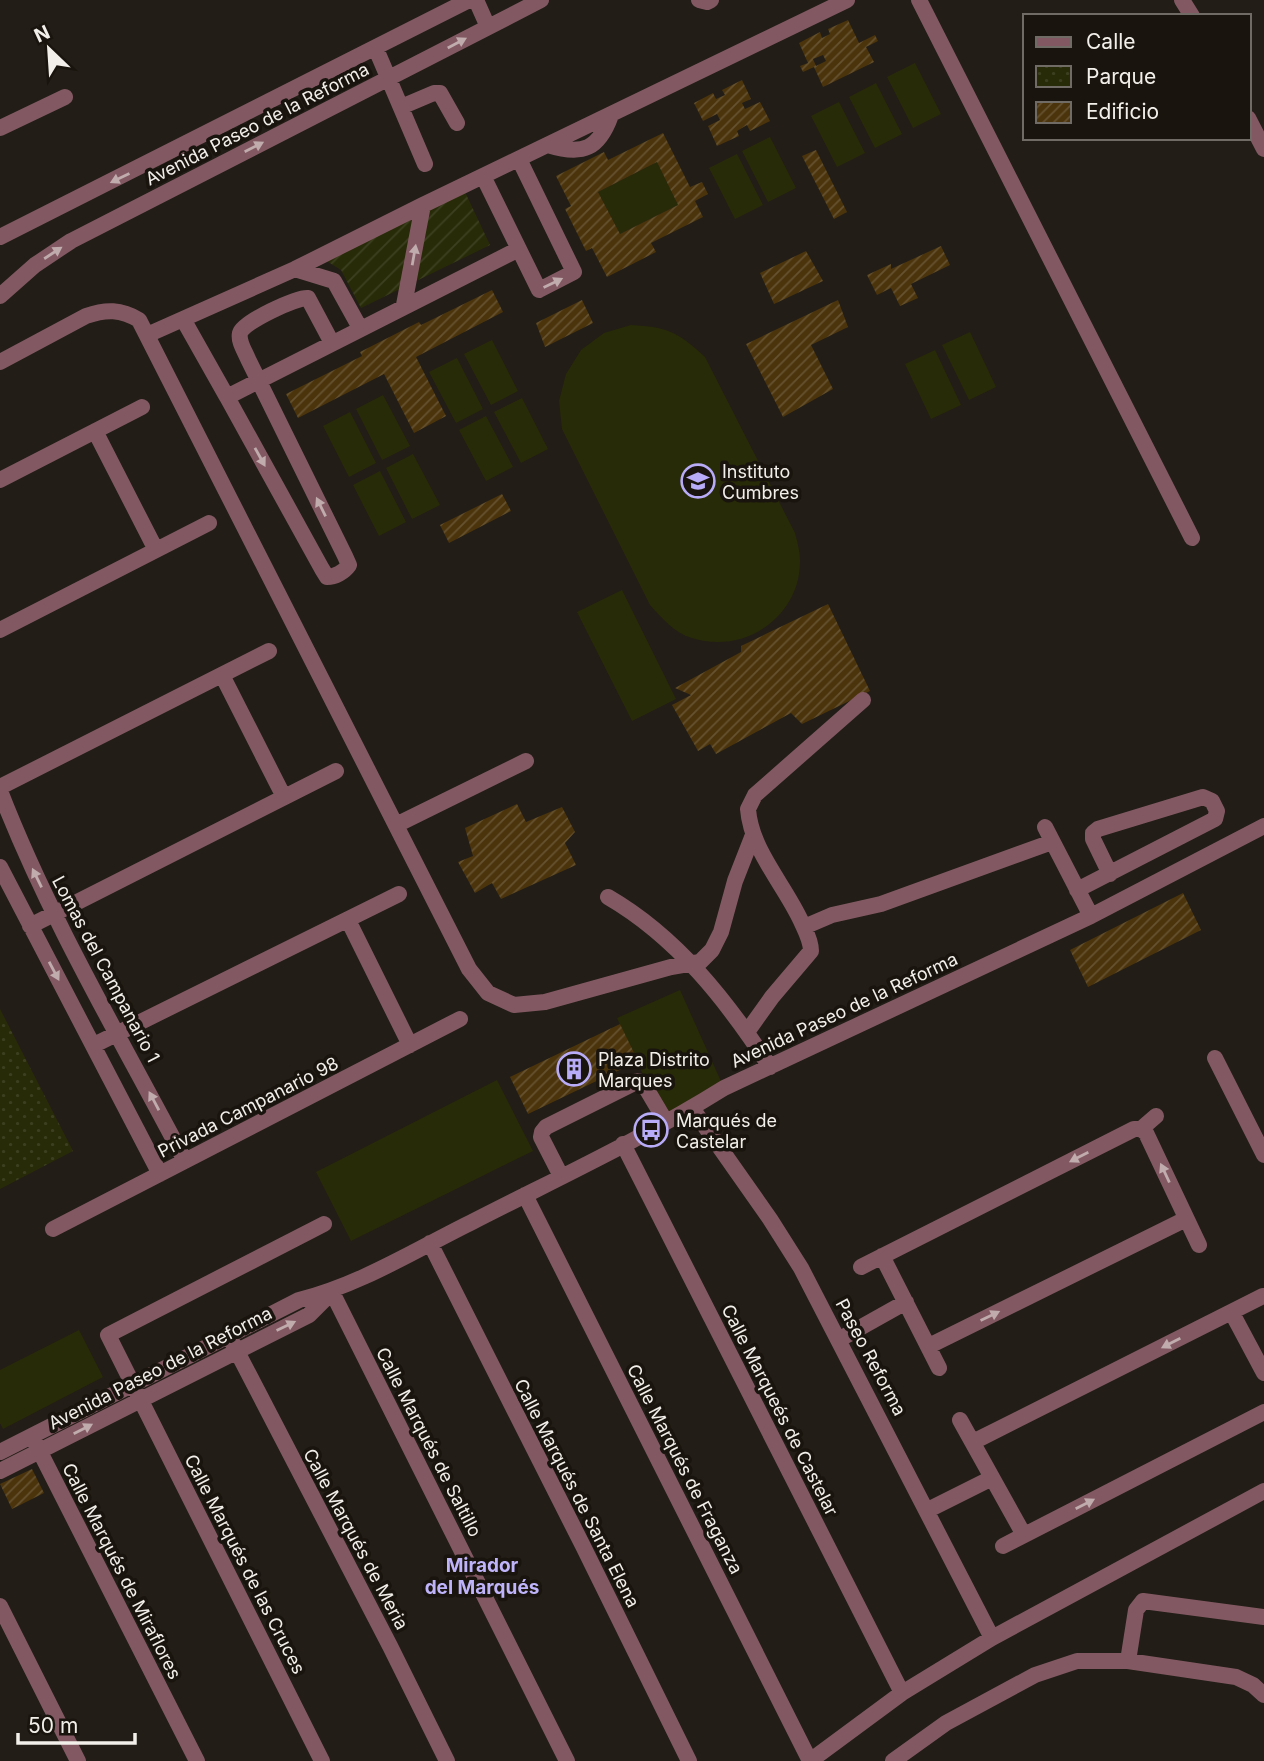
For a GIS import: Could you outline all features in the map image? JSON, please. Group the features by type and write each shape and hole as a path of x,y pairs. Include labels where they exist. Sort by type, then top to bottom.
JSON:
{"street":[{"name":"Avenida Paseo de la Reforma","path":"0,237 469,0"},
{"path":"476,0 488,27"},
{"name":"Avenida Paseo de la Reforma","path":"0,296 35,265 71,241 541,0"},
{"path":"699,0 711,0"},
{"path":"147,335 295,269 847,0"},
{"path":"919,0 1192,538"},
{"path":"376,49 425,164"},
{"path":"401,107 433,93 440,93 457,123"},
{"path":"0,128 65,97"},
{"path":"1250,121 1264,149"},
{"path":"482,176 539,290 574,272 519,159"},
{"path":"404,305 423,205"},
{"path":"227,397 519,249"},
{"path":"295,269 334,281 360,328"},
{"path":"183,318 327,577 332,577 349,565 240,342 240,331 244,326 275,310 301,298 308,298 332,343"},
{"path":"0,362 101,310 121,311 139,320 469,969 488,993 514,1005 545,1002 671,967 700,962 712,950 721,932 735,881 753,835"},
{"path":"0,480 142,407"},
{"path":"95,431 156,550"},
{"path":"0,630 209,523"},
{"path":"0,789 269,651"},
{"path":"222,674 284,797"},
{"path":"747,1032 811,951 804,928 753,835 748,809 755,795 863,700"},
{"path":"396,825 526,761"},
{"path":"30,926 335,771"},
{"name":"Lomas del Campanario 1","path":"0,789 24,852 186,1161"},
{"path":"1077,890 1110,874 1215,819 1217,811 1212,801 1203,797 1098,829 1093,833 1093,839 1110,874"},
{"name":"Avenida Paseo de la Reforma","path":"0,1471 140,1399 299,1300 332,1292 666,1122 724,1088 1091,916 1264,827"},
{"path":"804,928 832,915 881,904 1049,834 1091,916"},
{"path":"0,867 160,1174"},
{"path":"94,1045 399,894"},
{"path":"608,897 651,925 692,964 747,1032 769,1067"},
{"path":"348,920 410,1045"},
{"name":"Privada Campanario 98","path":"53,1229 460,1019"},
{"path":"1215,1058 1264,1155"},
{"path":"561,1176 541,1137 546,1127 638,1081 643,1083 666,1122"},
{"name":"Paseo Reforma","path":"692,1108 802,1268 992,1638"},
{"path":"1140,1129 1156,1115"},
{"path":"861,1267 1134,1129 1146,1133 1199,1245"},
{"name":"Calle Marqueés de Castelar","path":"623,1144 902,1693"},
{"name":"Calle Marqués de Fraganza","path":"525,1195 810,1761"},
{"path":"929,1346 1186,1219"},
{"name":"Calle Marqués de las Cruces","path":"322,1761 108,1335 324,1224"},
{"name":"Calle Marqués de Santa Elena","path":"430,1243 689,1761"},
{"path":"882,1256 939,1368"},
{"name":"Calle Marqués de Saltillo","path":"332,1292 566,1761"},
{"path":"973,1442 1263,1296"},
{"path":"840,1339 906,1302"},
{"path":"1232,1313 1264,1373"},
{"name":"Avenida Paseo de la Reforma","path":"0,1452 133,1384 232,1344"},
{"name":"Calle Marqués de Meria","path":"232,1344 447,1761"},
{"path":"1003,1546 1264,1412"},
{"path":"960,1420 1024,1535"},
{"name":"Calle Marqués de Miraflores","path":"32,1435 197,1761"},
{"path":"928,1510 992,1478"},
{"path":"810,1761 902,1693 992,1638 1264,1491"},
{"path":"1128,1661 1136,1610 1143,1601 1264,1617"},
{"path":"0,1606 78,1761"},
{"path":"893,1761 946,1723 1035,1675 1077,1661 1128,1661 1236,1677 1253,1685 1264,1695"}],"green space":[{"path":"915,63 941,114 913,128 887,77"},
{"path":"876,83 902,134 875,148 849,97"},
{"path":"839,102 865,153 837,167 811,116"},
{"path":"770,137 796,188 768,202 742,151"},
{"path":"737,154 763,205 735,219 709,168"},
{"path":"657,162 678,205 620,234 598,192"},
{"path":"465,192 490,245 361,308 341,270 325,260"},
{"path":"631,325 672,332 705,357 795,533 800,560 798,580 791,598 780,614 750,636 712,642 692,638 674,629 650,605 562,429 559,401 566,374 581,350 604,333"},
{"path":"970,332 996,387 969,400 942,345"},
{"path":"492,340 518,391 491,405 464,354"},
{"path":"935,350 961,405 931,419 905,364"},
{"path":"457,358 483,409 456,423 429,372"},
{"path":"383,395 410,446 382,460 356,409"},
{"path":"522,398 548,449 521,463 494,412"},
{"path":"350,412 376,463 349,477 323,426"},
{"path":"486,416 513,467 486,481 459,430"},
{"path":"413,454 440,505 412,519 386,468"},
{"path":"380,471 406,522 379,536 353,485"},
{"path":"622,590 676,699 632,721 577,612"},
{"path":"680,990 724,1088 662,1116 617,1018"},
{"path":"0,1009 73,1151 0,1189"},
{"path":"497,1080 533,1151 351,1241 316,1172"},
{"path":"79,1330 103,1377 3,1429 0,1423 0,1370"}],"building":[{"path":"848,20 859,43 875,35 878,41 866,47 874,62 823,87 814,67 803,72 800,66 808,63 799,43 820,32 822,38 830,34 828,29","holes":["823,55 826,61 816,66 813,59"]},
{"path":"742,80 751,99 742,103 745,109 760,102 770,121 750,131 747,125 737,131 739,136 717,146 708,126 720,120 717,114 703,121 694,103 713,93 716,99 725,95 722,90"},
{"path":"663,133 690,187 702,182 708,194 695,201 703,217 651,243 656,252 607,277 592,248 586,251 565,209 571,206 556,176 604,152 608,160","holes":["657,162 678,205 620,234 598,192"]},
{"path":"816,150 847,212 834,219 802,156"},
{"path":"941,246 950,265 911,284 918,298 900,306 891,288 877,295 867,275 891,264 891,269"},
{"path":"806,251 823,281 774,304 760,273"},
{"path":"492,290 503,312 416,357 446,416 414,433 384,374 298,418 286,394 362,356 360,352 419,322 421,325"},
{"path":"582,300 593,323 545,347 536,323"},
{"path":"838,300 848,327 811,345 833,389 783,417 746,344"},
{"path":"502,494 511,511 449,543 440,525"},
{"path":"828,604 870,691 802,724 791,713 716,754 710,744 698,751 672,705 691,695 675,688 741,652 741,646"},
{"path":"517,804 526,822 562,807 575,832 565,843 576,865 501,899 492,883 475,893 458,862 473,856 465,828"},
{"path":"1183,893 1201,930 1088,987 1070,950"},
{"name":"Plaza Distrito Marques","path":"620,1024 638,1061 528,1114 510,1077"},
{"path":"32,1469 44,1493 12,1509 0,1484"}],"place":[{"name":"Instituto Cumbres","path":"698,481"},
{"name":"Plaza Distrito Marques","path":"574,1069"},
{"name":"Marqués de Castelar","path":"651,1130"}],"district":[{"name":"Mirador del Marqués","path":"482,1576"}]}
